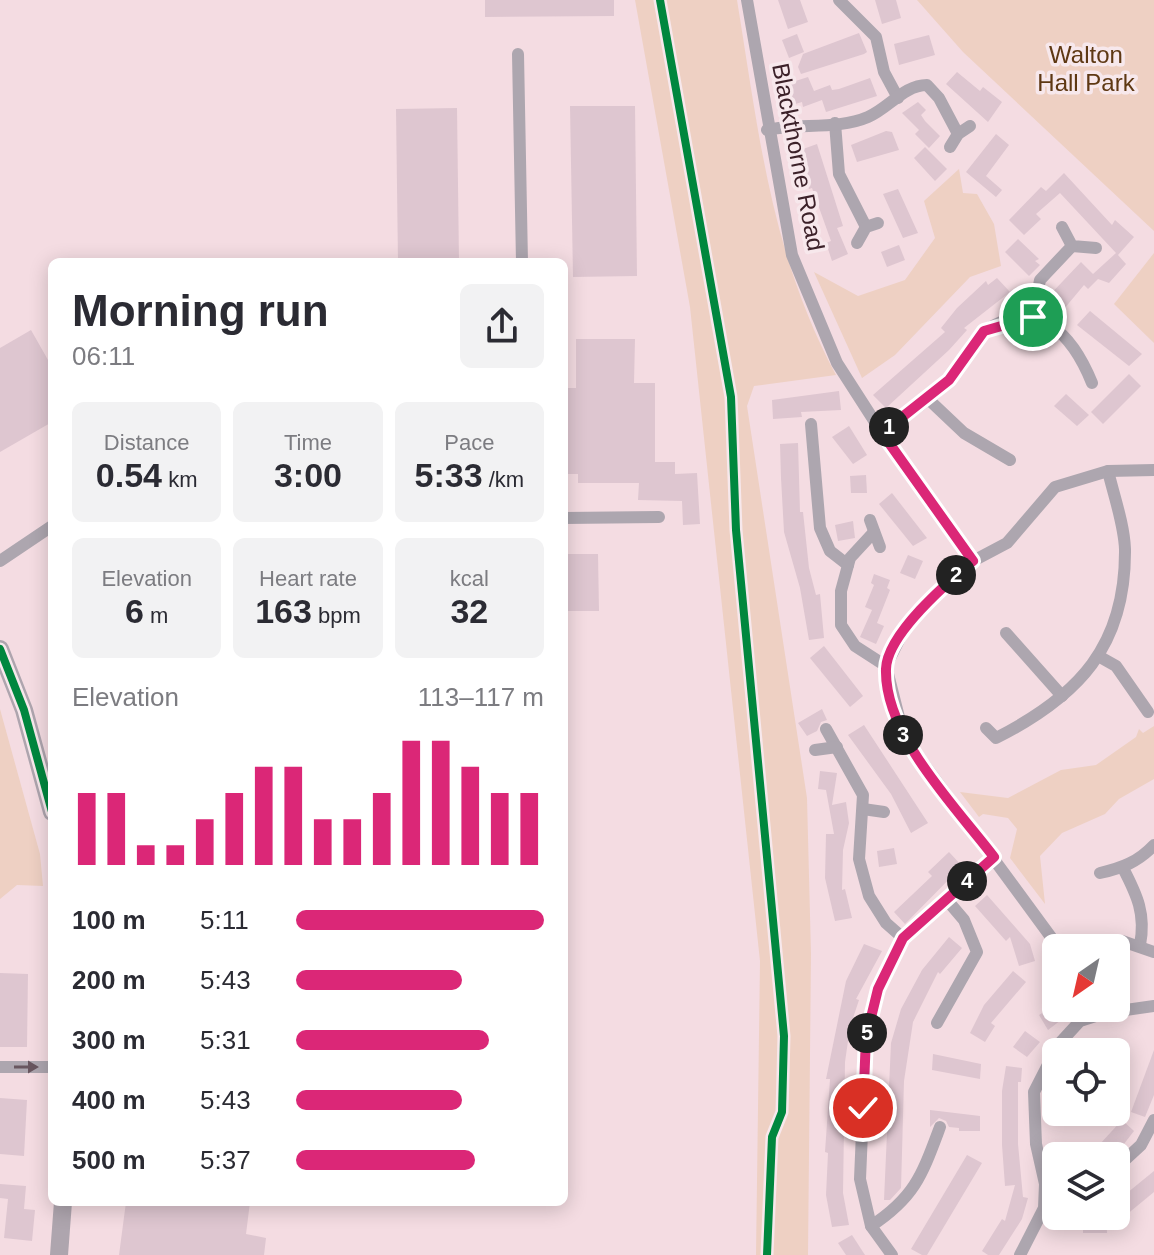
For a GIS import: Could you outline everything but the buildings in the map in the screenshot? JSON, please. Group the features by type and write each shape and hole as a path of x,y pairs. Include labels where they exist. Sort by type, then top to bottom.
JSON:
{"main road":[{"path":"0,649 24,710 48,797"},
{"path":"59,1255 63,1206"}],"street":[{"name":"Blackthorne Road","path":"747,0 767,130 792,255 837,363 882,433 973,561"},
{"path":"839,0 876,37 884,72 898,98"},
{"path":"518,54 522,258"},
{"path":"767,130 864,119 913,85 927,85 939,98 958,134"},
{"path":"835,123 839,174 872,225 857,243"},
{"path":"950,147 958,134 970,126"},
{"path":"1062,227 1072,246"},
{"path":"1072,246 1096,248"},
{"path":"1033,317 1040,280 1072,246"},
{"path":"882,433 949,380 984,331 1033,317 1064,333 1080,352 1092,383"},
{"path":"927,398 964,433 1010,460"},
{"path":"811,424 820,528 830,551 848,565"},
{"path":"1049,934 904,737 891,699 886,666 904,630 937,591 973,561 1007,543 1055,487 1108,471 1154,470"},
{"path":"986,728 996,738 1062,696 1100,657 1122,598 1125,546 1108,471"},
{"path":"568,518 659,517"},
{"path":"880,547 872,526 848,565 841,591 841,625 855,646 886,666"},
{"path":"0,561 48,529"},
{"path":"1006,633 1062,696"},
{"path":"1100,657 1116,666 1148,712"},
{"path":"826,729 863,795 859,859 869,896 886,923 903,938"},
{"path":"815,750 837,747"},
{"path":"863,809 884,812"},
{"path":"1100,873 1123,868 1143,857 1154,845"},
{"path":"892,1255 871,1226 860,1179 866,1038 878,989 903,938 994,857"},
{"path":"1123,868 1139,899 1144,924 1140,945"},
{"path":"937,1023 977,952 964,920 947,900"},
{"path":"1130,943 1154,952"},
{"path":"1130,1008 1154,1006"},
{"path":"944,1010 957,1018"},
{"path":"1042,1161 1036,1144 1034,1092 1058,1045 1079,1022"},
{"path":"0,1067 48,1067"},
{"path":"1130,1155 1141,1145 1154,1120"},
{"path":"871,1226 900,1207 919,1184 940,1127"},
{"path":"1020,1255 1042,1212"}],"green space":[{"path":"635,0 737,0 761,146 782,239 814,330 836,375 754,386 747,406 807,798 811,954 808,1255 756,1255 760,961 690,307"},
{"name":"Walton Hall Park","path":"917,0 1154,0 1154,231 963,52"},
{"path":"959,169 963,193 977,194 994,224 1001,266 970,277 895,355 862,378 814,272 858,296 905,280 935,238 924,201"},
{"path":"1154,253 1154,343 1114,304"},
{"path":"0,709 40,854 43,886 17,885 0,899"},
{"path":"1154,726 1154,779 1119,799 1105,814 1062,833 1040,856 1045,904 1010,858 1017,829 1008,818 983,814 979,817 960,792 1008,798 1061,770 1096,765 1136,737 1139,729 1143,733"}],"cycle path":[{"path":"660,0 731,397 736,530 784,1036 782,1112 772,1137 767,1255"},
{"path":"0,649 24,710 48,797"}],"route":[{"path":"863,1108 866,1038 878,989 903,938 994,857 904,737 891,699 886,666 904,630 937,591 973,561 882,433 949,380 984,331 1033,317"}]}
